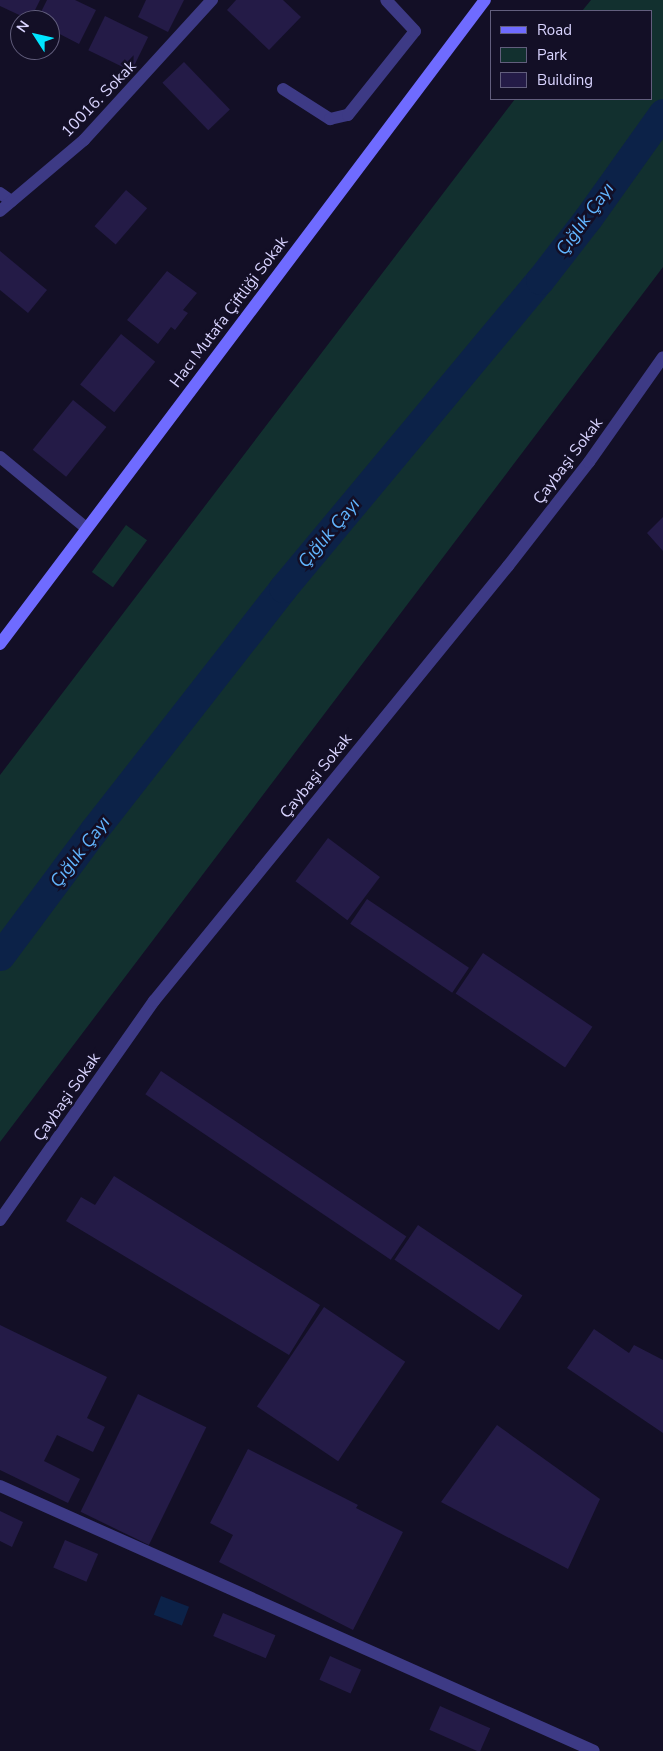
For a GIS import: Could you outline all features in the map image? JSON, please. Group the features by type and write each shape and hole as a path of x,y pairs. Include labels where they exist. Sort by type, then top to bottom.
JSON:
{"street":[{"name":"10016. Sokak","path":"0,211 84,140 212,0"},
{"path":"284,89 330,119 348,115 415,31 386,0"},
{"name":"Hacı Mutafa Çiftliği Sokak","path":"0,644 485,0"},
{"path":"0,193 11,201"},
{"name":"Çaybaşi Sokak","path":"0,1220 154,1001 508,566 589,462 663,357"},
{"path":"0,457 86,528"},
{"path":"0,1486 594,1751"}],"green space":[{"path":"591,0 663,0 663,267 0,1142 0,775 514,100 653,100 653,10 583,10"},
{"path":"126,525 147,540 113,587 92,572"}],"water":[{"path":"161,1596 189,1607 182,1625 154,1615"}],"building":[{"path":"0,0 40,0 35,10 10,11 0,6"},
{"path":"47,0 75,0 96,10 79,44 60,34 60,10 42,10"},
{"path":"146,0 184,0 168,32 138,17"},
{"path":"236,0 283,0 301,17 269,50 227,10"},
{"path":"105,16 148,37 131,71 88,50"},
{"path":"184,62 230,109 208,130 162,83"},
{"path":"126,190 147,208 116,245 95,226"},
{"path":"0,251 47,290 28,313 0,290"},
{"path":"167,271 197,293 183,310 188,313 175,330 171,327 158,344 127,320"},
{"path":"121,334 155,362 114,412 80,385"},
{"path":"73,400 106,427 66,477 33,450"},
{"path":"663,517 663,551 647,533"},
{"path":"328,838 380,877 347,920 296,881"},
{"path":"367,899 469,968 452,993 350,924"},
{"path":"483,953 592,1027 565,1067 456,994"},
{"path":"161,1071 406,1237 391,1260 145,1094"},
{"path":"114,1176 320,1305 289,1355 66,1221 81,1197 95,1205"},
{"path":"418,1225 522,1295 499,1330 395,1260"},
{"path":"324,1307 405,1362 338,1461 257,1406"},
{"path":"0,1325 107,1377 87,1418 105,1427 93,1452 57,1435 44,1461 80,1479 68,1503 0,1470"},
{"path":"594,1329 629,1353 634,1345 663,1360 663,1433 567,1368"},
{"path":"138,1394 206,1427 149,1545 81,1512"},
{"path":"497,1425 600,1499 568,1569 441,1502"},
{"path":"248,1449 358,1505 356,1508 403,1532 353,1630 219,1562 233,1535 210,1523"},
{"path":"0,1511 23,1522 12,1547 0,1541"},
{"path":"65,1540 98,1554 86,1582 53,1568"},
{"path":"223,1613 275,1635 266,1658 213,1636"},
{"path":"330,1656 361,1670 350,1694 319,1680"},
{"path":"440,1706 490,1728 480,1751 429,1730"}],"waterway":[{"name":"Çığlık Çayı","path":"0,956 94,830 283,588 540,280 588,218 663,113"}]}
